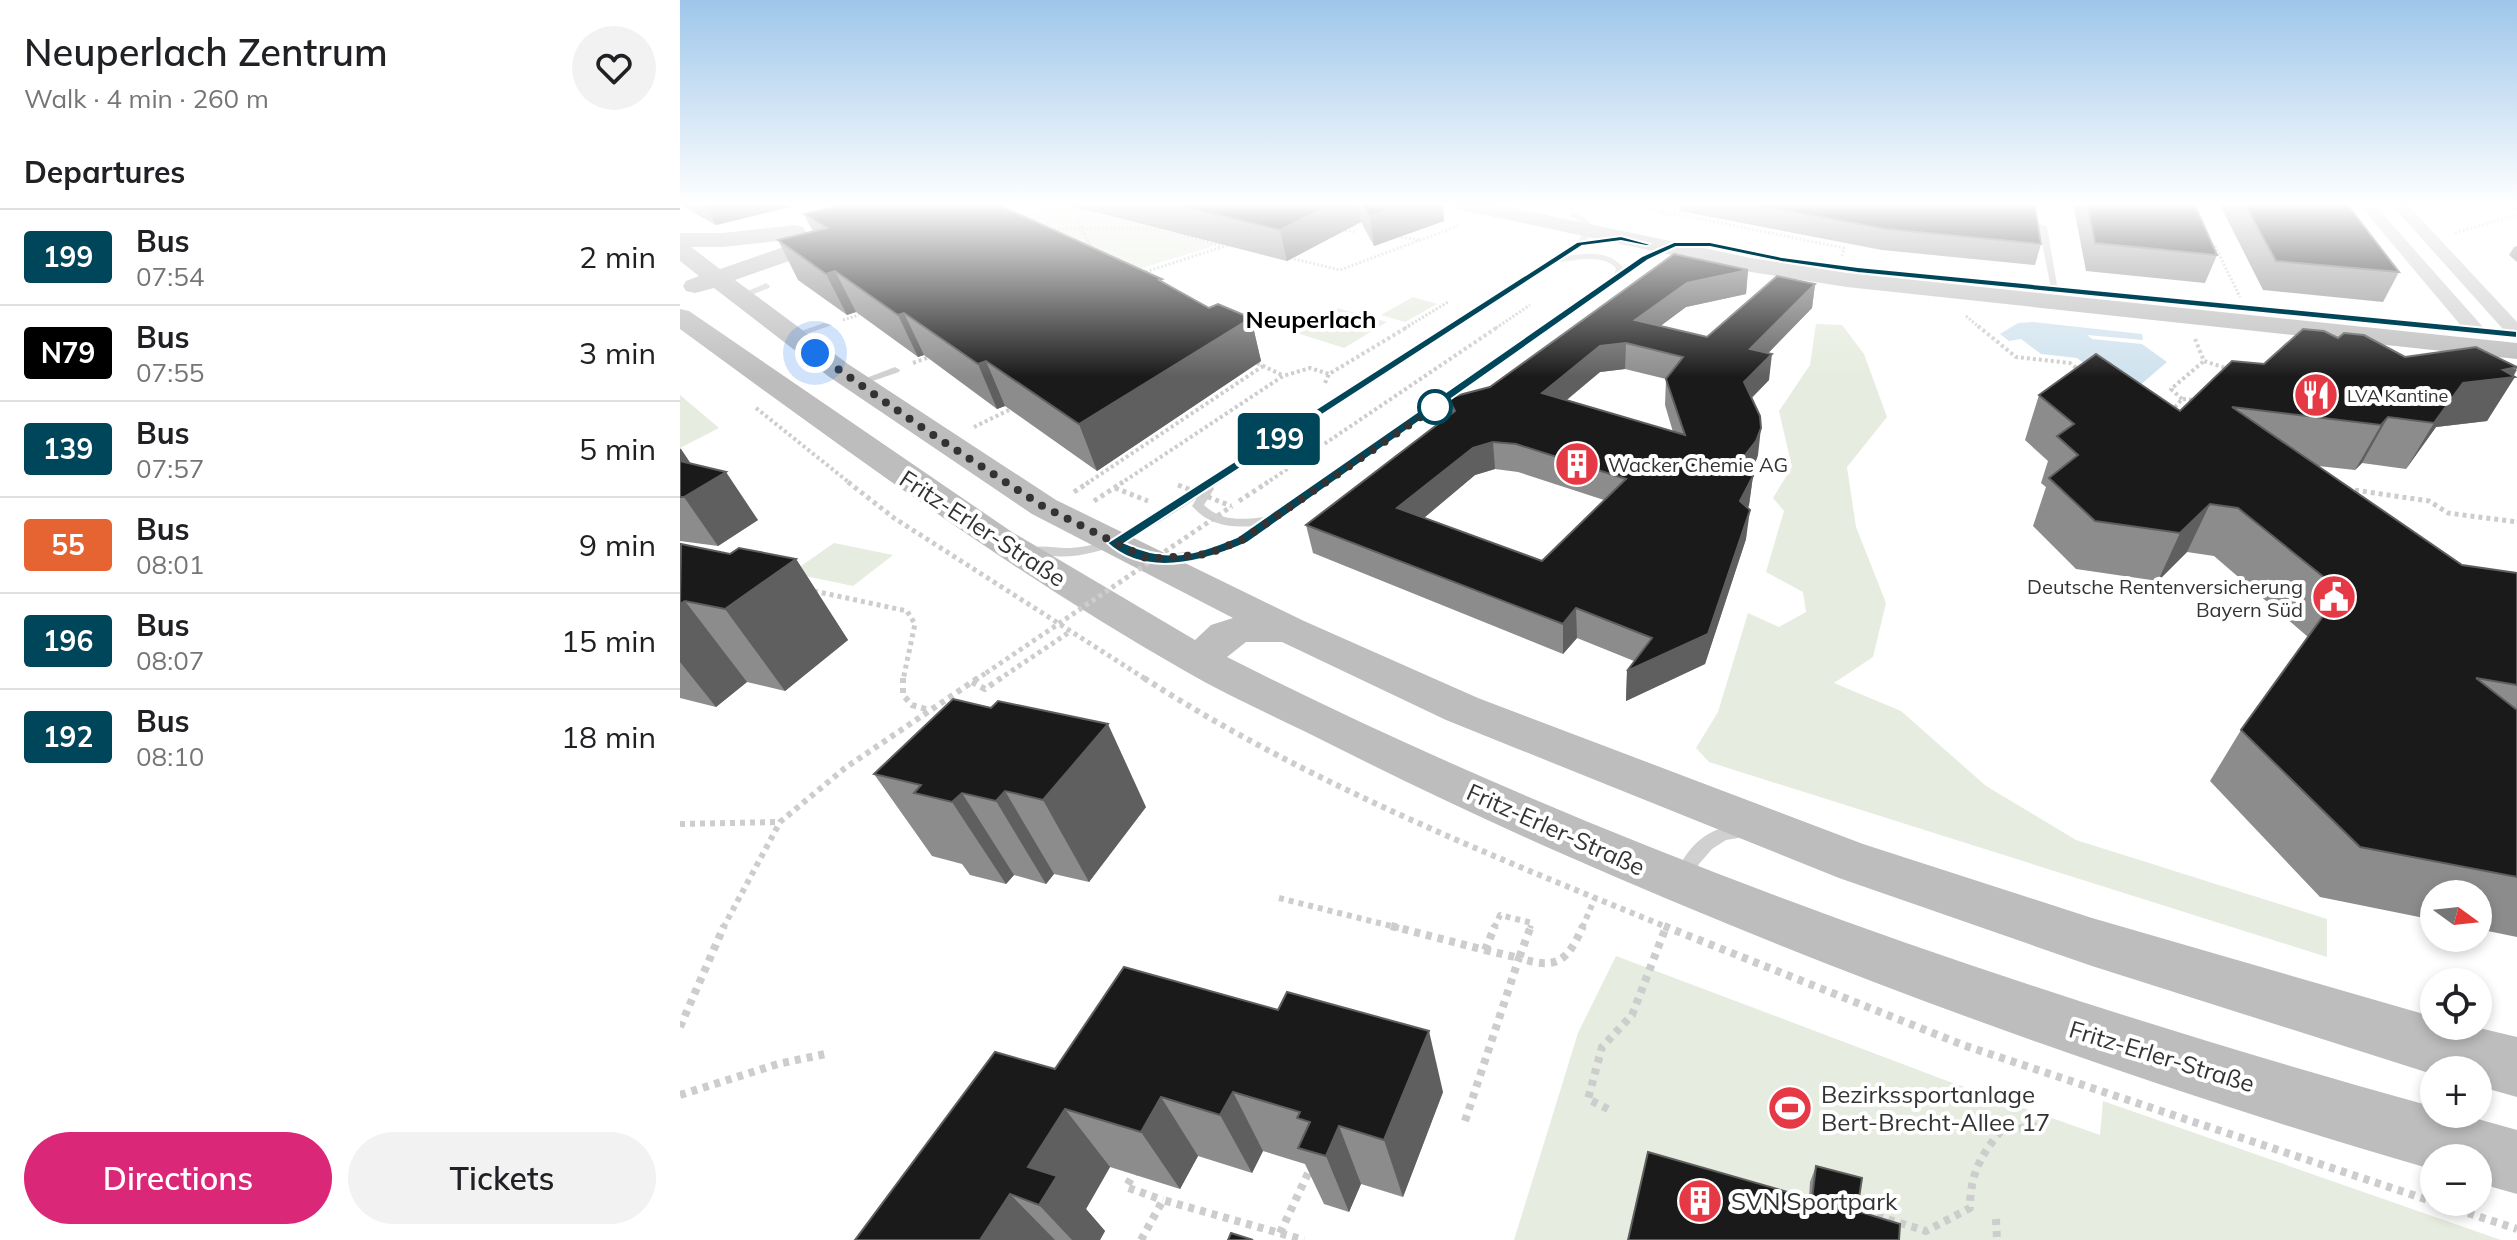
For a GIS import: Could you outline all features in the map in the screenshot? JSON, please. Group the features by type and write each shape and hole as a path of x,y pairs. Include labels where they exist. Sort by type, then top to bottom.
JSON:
{"main road":[{"path":"694,261 738,297 858,383 1044,507 1290,630 1462,709 1773,832 2092,942 2432,1045 2517,1067"},
{"path":"680,291 710,274 743,261"},
{"path":"680,278 710,274 751,261"},
{"path":"1757,261 1847,280 2494,343 2517,334"},
{"path":"1790,261 2055,289 2494,343 2517,378"},
{"name":"Fritz-Erler-Straße","path":"680,317 896,472 1012,550 1204,663 1438,777 1673,906 2367,1120 2517,1162"},
{"path":"1204,663 1219,638 1235,629 1256,626 1290,630"}],"street":[{"path":"2418,261 2494,343"},
{"path":"2452,261 2517,334"},
{"path":"2468,278 2506,297"}],"lane":[{"path":"1131,551 1162,515 1549,263 1562,261"},
{"path":"1612,261 1620,268 1618,277"},
{"path":"1012,550 1072,555 1131,551 1208,554 1242,540 1289,511 1618,277 1629,261"},
{"path":"2050,261 2055,289"},
{"path":"738,297 766,286"},
{"path":"792,336 827,325"},
{"path":"858,383 895,370"},
{"path":"1218,478 1198,506 1205,515 1227,523 1247,524 1289,511"},
{"path":"1673,906 1690,858 1704,842 1736,831 1773,832"}],"path":[{"path":"1135,277 1178,261"},
{"path":"1302,261 1340,270 1365,261"},
{"path":"2222,261 2240,297"},
{"path":"1496,298 1564,315"},
{"path":"1327,382 1329,374 1453,299"},
{"path":"1239,502 1354,420 1530,305"},
{"path":"1976,325 2016,357 2070,363 2092,380"},
{"path":"2197,343 2204,361"},
{"path":"1466,347 1477,350"},
{"path":"2204,361 2240,372"},
{"path":"2197,400 2182,399 2171,389 2204,361"},
{"path":"1257,363 1283,376"},
{"path":"1086,485 1263,366"},
{"path":"1104,496 1283,376 1310,368 1329,374"},
{"path":"2165,418 2182,399"},
{"path":"1387,401 1398,405"},
{"path":"982,423 1009,410"},
{"path":"1303,457 1315,462"},
{"path":"680,1027 723,929 780,822 845,768 1232,506 1178,485"},
{"path":"1115,488 1146,500"},
{"path":"2345,489 2429,501 2448,513 2517,522"},
{"path":"804,589 907,611 915,624 903,671 903,695 912,705 930,710"},
{"path":"818,603 830,594"},
{"path":"972,682 985,689 1071,631"},
{"path":"680,824 780,822"},
{"path":"1279,898 1547,966 1559,963 1567,956 1595,898"},
{"path":"1608,1109 1588,1099 1602,1047 1632,1015 1673,906"},
{"path":"1465,1121 1532,923 1500,915 1485,950"},
{"path":"680,1095 778,1064 830,1053"},
{"path":"1853,1208 1926,1231 1970,1208 1969,1193 1977,1159 2000,1132 2043,1125"},
{"path":"1140,1164 1126,1187 1304,1240"},
{"path":"1280,1233 1311,1166"},
{"path":"1141,1240 1163,1200"},
{"path":"2477,1216 2517,1229"},
{"path":"1996,1219 1997,1240"}],"shaded area":[{"path":"1107,261 1165,261 1139,269"},
{"path":"1413,297 1437,304 1405,322 1381,315"},
{"path":"1337,308 1387,322 1344,348 1294,332"},
{"path":"1816,324 1842,325 1864,354 1887,417 1847,467 1856,527 1886,603 1873,657 1834,683 1901,711 1986,786 2076,840 2327,919 2327,957 1709,762 1696,748 1718,712 1748,613 1779,627 1806,612 1803,592 1766,572 1784,511 1773,498 1792,467 1779,411 1810,365"},
{"path":"680,395 719,428 680,448"},
{"path":"834,543 893,555 853,586 791,573"},
{"name":"Bezirkssportanlage Bert-Brecht-Allee 17","path":"1616,956 2100,1135 2103,1101 2420,1212 2420,1216 2432,1216 2501,1240 1514,1240 1578,1033"}],"water":[{"path":"2018,323 2142,334 2143,340 2087,335 2092,339 2142,344 2167,362 2139,386 2110,383 2077,358 2041,354 2021,339 2009,341 2000,334"}],"building":[{"path":"807,261 1122,261 1162,279 1159,280 1209,308 1218,304 1251,318 1079,424 986,361 978,364 904,313 898,315 835,271 826,274"},
{"path":"1665,261 1706,261 1748,270 1687,283 1635,320 1707,337 1777,276 1815,284 1750,349 1772,354 1744,382 1760,416 1761,428 1756,441 1739,463 1753,476 1740,501 1750,510 1708,634 1627,671 1652,638 1576,608 1563,624 1306,525 1455,411 1448,398 1490,387","holes":["1626,343 1683,357 1666,379 1685,435 1542,393 1600,346","1493,442 1516,444 1626,479 1542,561 1397,508 1473,448"]},
{"path":"2276,261 2390,261 2399,272"},
{"path":"2303,329 2324,331 2338,338 2344,333 2364,335 2405,357 2476,347 2517,367 2503,370 2515,377 2463,383 2434,423 2388,417 2381,425 2232,407 2462,565 2517,573 2517,685 2476,678 2517,710 2517,877 2360,847 2241,730 2341,591 2238,508 2210,504 2180,533 2095,521 2049,478 2078,455 2057,436 2074,424 2039,395 2096,354 2180,411 2232,361 2264,364"},
{"path":"680,461 726,472 680,497"},
{"path":"681,544 730,554 739,548 796,559 725,609 685,601 680,604"},
{"path":"953,699 991,708 998,701 1108,724 1043,800 1005,791 996,801 962,793 952,802 914,793 921,785 874,774"},
{"path":"1124,967 1278,1010 1287,992 1429,1031 1384,1140 1339,1126 1326,1156 1298,1148 1310,1122 1297,1118 1300,1112 1233,1092 1220,1115 1161,1097 1141,1132 1065,1109 1028,1167 1057,1176 1039,1205 1010,1194 980,1240 855,1240 995,1052 1055,1069"},
{"name":"SVN Sportpark","path":"1648,1152 1812,1199 1816,1166 1862,1178 1857,1211 1900,1224 1899,1240 1628,1240"},
{"path":"1231,1233 1253,1240 1228,1240"}],"bus line":[{"name":"199","path":"1554,261 1114,543 1148,559 1181,559 1208,554 1242,540 1289,511 1641,261"},
{"name":"199","path":"1795,261 1858,270 2517,334"}],"place":[{"name":"LVA Kantine","path":"2316,395"},
{"name":"Wacker Chemie AG","path":"1577,464"},
{"name":"Deutsche Rentenversicherung Bayern Süd","path":"2334,597"},
{"name":"Bezirkssportanlage Bert-Brecht-Allee 17","path":"1790,1108"},
{"name":"SVN Sportpark","path":"1700,1201"}],"district":[{"name":"Neuperlach","path":"1311,319"}],"route":[{"path":"815,353 1044,507 1148,559 1181,559 1208,554 1242,540 1289,511 1435,407"}]}
